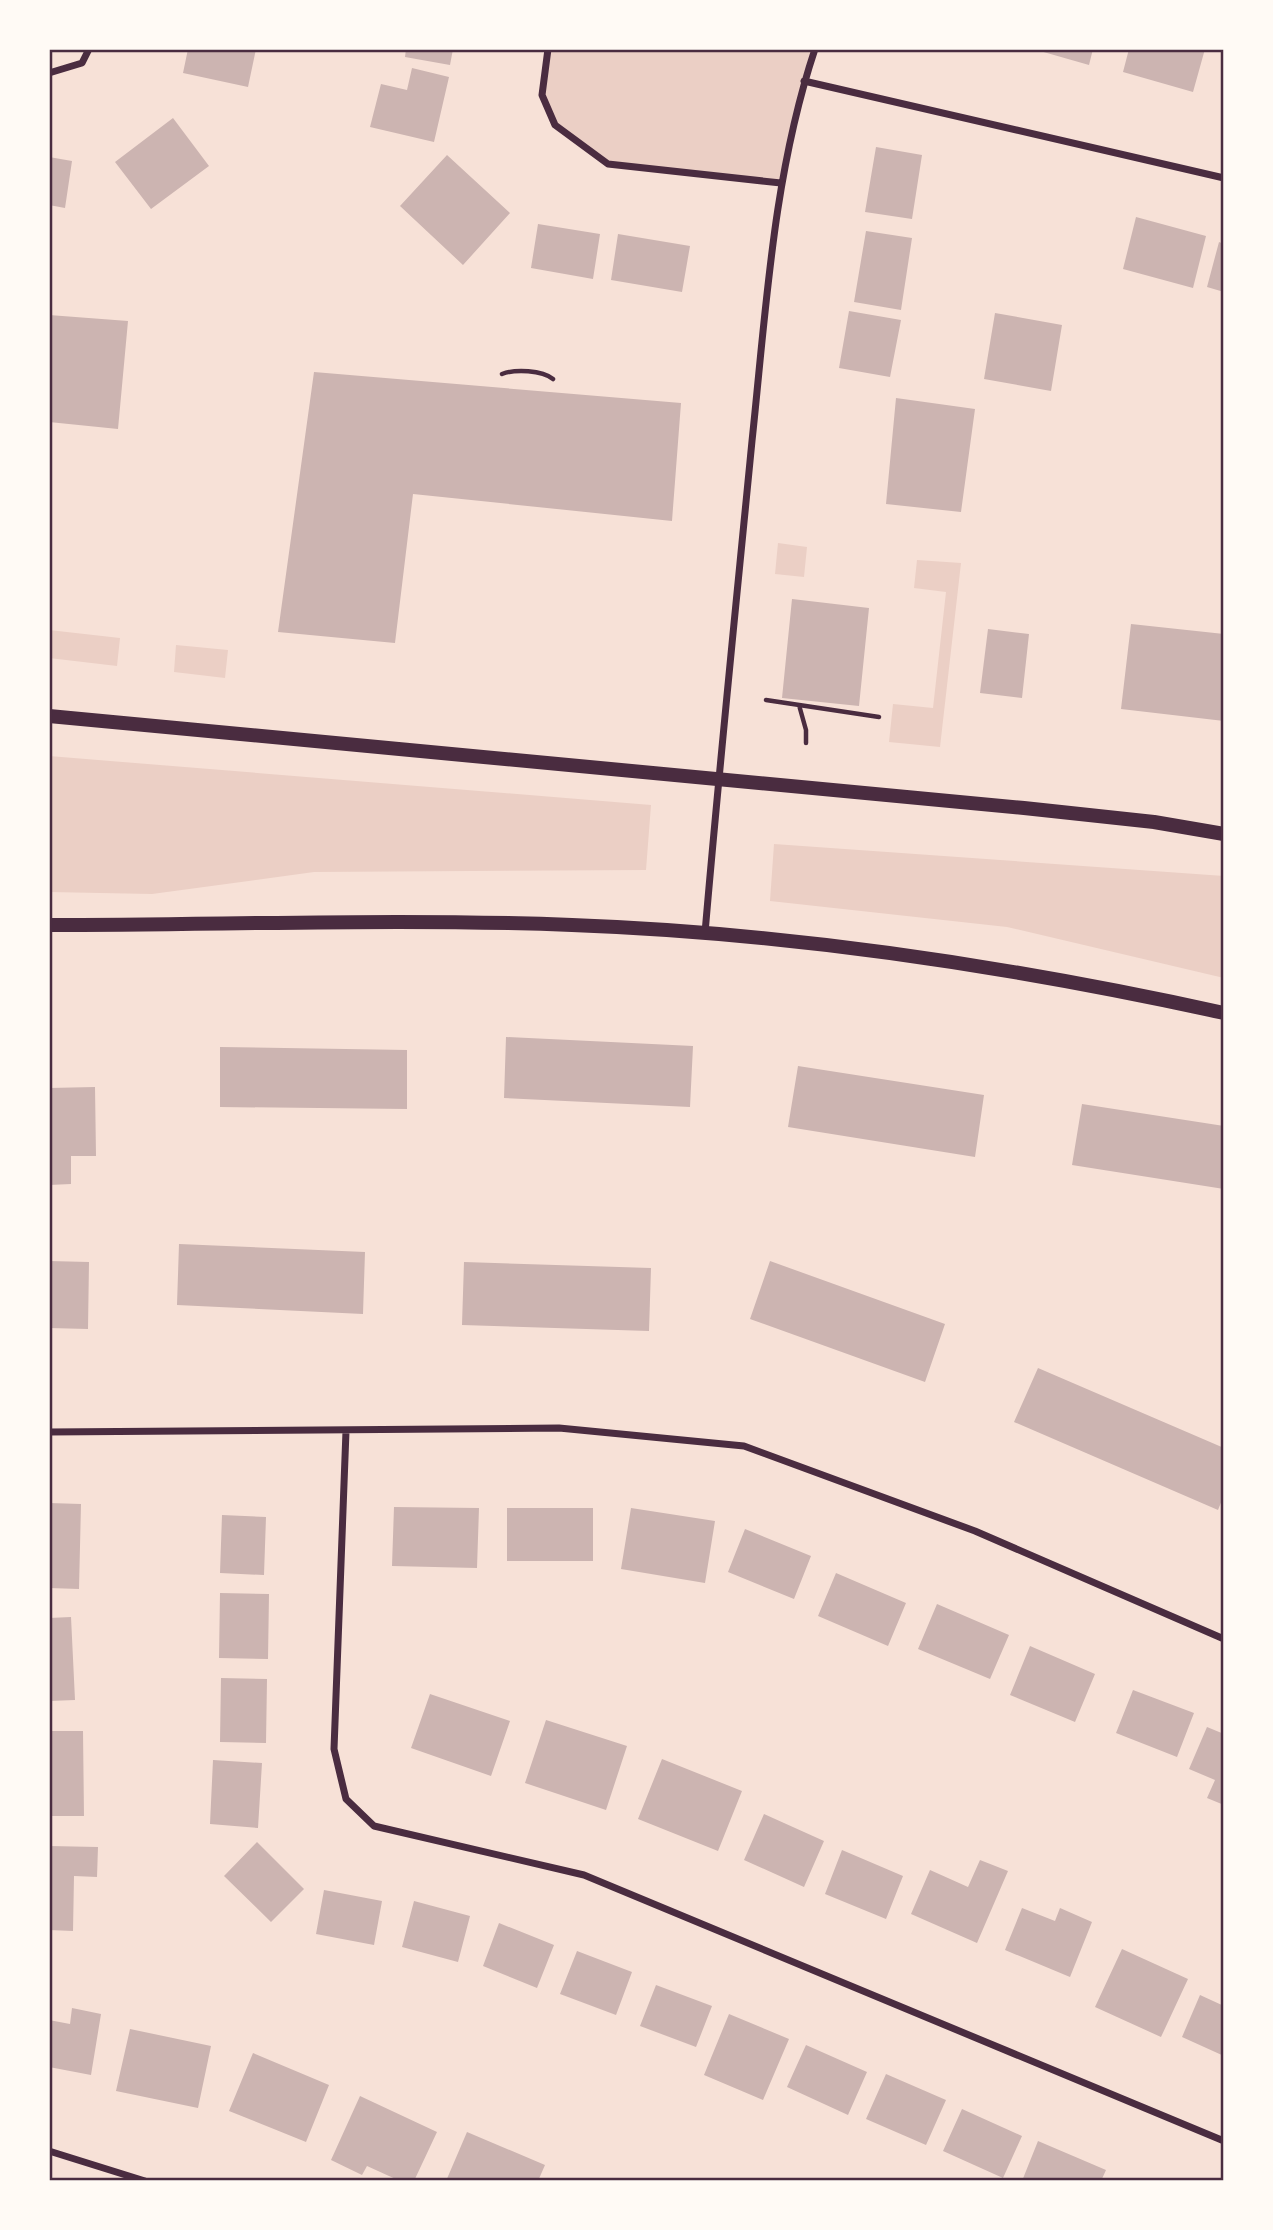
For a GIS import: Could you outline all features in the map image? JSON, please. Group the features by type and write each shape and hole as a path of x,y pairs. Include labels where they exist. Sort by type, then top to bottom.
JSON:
{"main road":[{"path":"49,716 1091,815 1224,834"},
{"path":"49,925 454,922 571,925 705,934 835,946 990,968 1224,1013"}],"street":[{"path":"49,73 82,63 89,49"},
{"path":"548,49 542,95 555,125 608,164 781,183"},
{"path":"705,934 758,383 781,183 804,81 815,49"},
{"path":"804,81 1224,178"},
{"path":"49,1432 559,1428 744,1446 975,1531 1224,1639"},
{"path":"346,1431 334,1749 346,1799 374,1826 584,1875 1224,2141"},
{"path":"49,2151 145,2181"}],"path":[{"path":"502,374 511,371 547,374 553,379"},
{"path":"766,700 879,717"},
{"path":"799,705 806,730 806,743"}],"shaded area":[{"path":"548,49 815,49 781,183 608,164 555,125 542,95"},
{"path":"778,543 807,547 804,577 775,574"},
{"path":"917,560 961,563 940,747 889,742 893,704 933,708 946,592 914,588"},
{"path":"49,630 120,638 117,666 49,658"},
{"path":"176,645 228,650 225,678 174,672"},
{"path":"49,756 651,805 646,870 314,872 152,894 49,892"},
{"path":"774,844 1224,876 1224,978 1007,927 770,901"}],"building":[{"path":"188,49 256,49 248,87 183,73"},
{"path":"406,49 453,49 450,65 405,57"},
{"path":"1033,49 1093,49 1089,65"},
{"path":"1129,49 1205,49 1193,92 1123,72"},
{"path":"412,68 449,77 434,142 370,127 381,84 407,90"},
{"path":"173,118 209,166 151,209 115,162"},
{"path":"876,147 922,155 912,219 865,212"},
{"path":"447,155 510,213 463,265 400,206"},
{"path":"49,157 72,161 65,208 49,205"},
{"path":"1136,217 1206,236 1193,288 1123,269"},
{"path":"538,224 600,234 593,279 531,268"},
{"path":"866,231 912,238 901,310 854,302"},
{"path":"618,234 690,246 682,292 611,280"},
{"path":"1219,242 1224,244 1224,292 1207,287"},
{"path":"849,311 901,320 890,377 839,368"},
{"path":"995,313 1062,325 1051,391 984,379"},
{"path":"49,315 128,321 118,429 49,422"},
{"path":"314,372 681,403 672,521 413,494 395,643 278,632"},
{"path":"896,398 975,409 961,512 886,504"},
{"path":"792,599 869,608 859,706 782,698"},
{"path":"1131,624 1224,634 1224,721 1121,709"},
{"path":"988,629 1029,634 1022,698 980,693"},
{"path":"506,1037 693,1046 690,1107 504,1098"},
{"path":"220,1047 407,1050 407,1109 220,1107"},
{"path":"798,1066 984,1095 975,1157 788,1127"},
{"path":"95,1087 96,1156 71,1156 71,1184 49,1185 49,1088"},
{"path":"1082,1104 1224,1126 1224,1189 1072,1165"},
{"path":"179,1244 365,1252 363,1314 177,1305"},
{"path":"49,1261 89,1262 88,1329 49,1328"},
{"path":"770,1261 945,1324 925,1382 750,1319"},
{"path":"464,1262 651,1268 649,1331 462,1325"},
{"path":"1038,1368 1224,1448 1224,1495 1218,1510 1014,1422"},
{"path":"49,1503 81,1504 79,1589 49,1588"},
{"path":"394,1507 479,1508 477,1568 392,1566"},
{"path":"507,1508 593,1508 593,1561 507,1561"},
{"path":"631,1508 715,1521 705,1583 621,1569"},
{"path":"222,1515 266,1517 264,1575 220,1573"},
{"path":"745,1529 811,1556 794,1599 728,1572"},
{"path":"836,1573 906,1603 888,1646 818,1616"},
{"path":"220,1593 269,1594 268,1659 219,1658"},
{"path":"937,1604 1009,1635 990,1679 918,1649"},
{"path":"71,1617 75,1700 49,1701 49,1618"},
{"path":"1030,1646 1095,1674 1075,1722 1010,1695"},
{"path":"221,1678 267,1679 266,1743 220,1742"},
{"path":"1133,1690 1194,1713 1177,1757 1116,1733"},
{"path":"430,1694 510,1721 491,1776 411,1748"},
{"path":"546,1720 627,1746 606,1810 525,1783"},
{"path":"1207,1727 1224,1734 1224,1805 1207,1798 1215,1780 1189,1769"},
{"path":"49,1731 83,1731 84,1816 49,1816"},
{"path":"662,1759 742,1791 718,1851 638,1819"},
{"path":"213,1760 262,1763 258,1828 210,1824"},
{"path":"764,1814 824,1841 804,1887 744,1860"},
{"path":"257,1842 304,1889 271,1922 224,1876"},
{"path":"49,1846 98,1847 97,1877 74,1876 73,1931 49,1930"},
{"path":"842,1850 903,1876 886,1919 825,1894"},
{"path":"980,1860 1008,1871 977,1943 911,1914 930,1870 968,1887"},
{"path":"324,1890 382,1901 374,1945 316,1934"},
{"path":"414,1901 470,1916 458,1962 402,1947"},
{"path":"1022,1908 1055,1921 1060,1908 1092,1922 1070,1977 1005,1950"},
{"path":"499,1923 554,1945 537,1988 483,1966"},
{"path":"1122,1949 1188,1979 1161,2037 1095,2007"},
{"path":"577,1951 632,1972 616,2015 560,1994"},
{"path":"656,1985 712,2006 696,2047 640,2026"},
{"path":"1200,1995 1224,2006 1224,2056 1182,2037"},
{"path":"72,2008 101,2014 91,2075 49,2067 49,2020 70,2024"},
{"path":"729,2014 789,2039 763,2100 704,2075"},
{"path":"130,2029 211,2046 198,2108 116,2091"},
{"path":"806,2045 867,2072 848,2115 787,2087"},
{"path":"253,2053 329,2085 306,2142 229,2111"},
{"path":"886,2074 946,2100 926,2145 866,2119"},
{"path":"360,2096 437,2132 414,2181 400,2181 367,2166 362,2175 331,2160"},
{"path":"962,2109 1022,2136 1003,2178 943,2151"},
{"path":"467,2132 545,2165 538,2181 446,2181"},
{"path":"1038,2141 1106,2170 1101,2181 1022,2181"}]}
